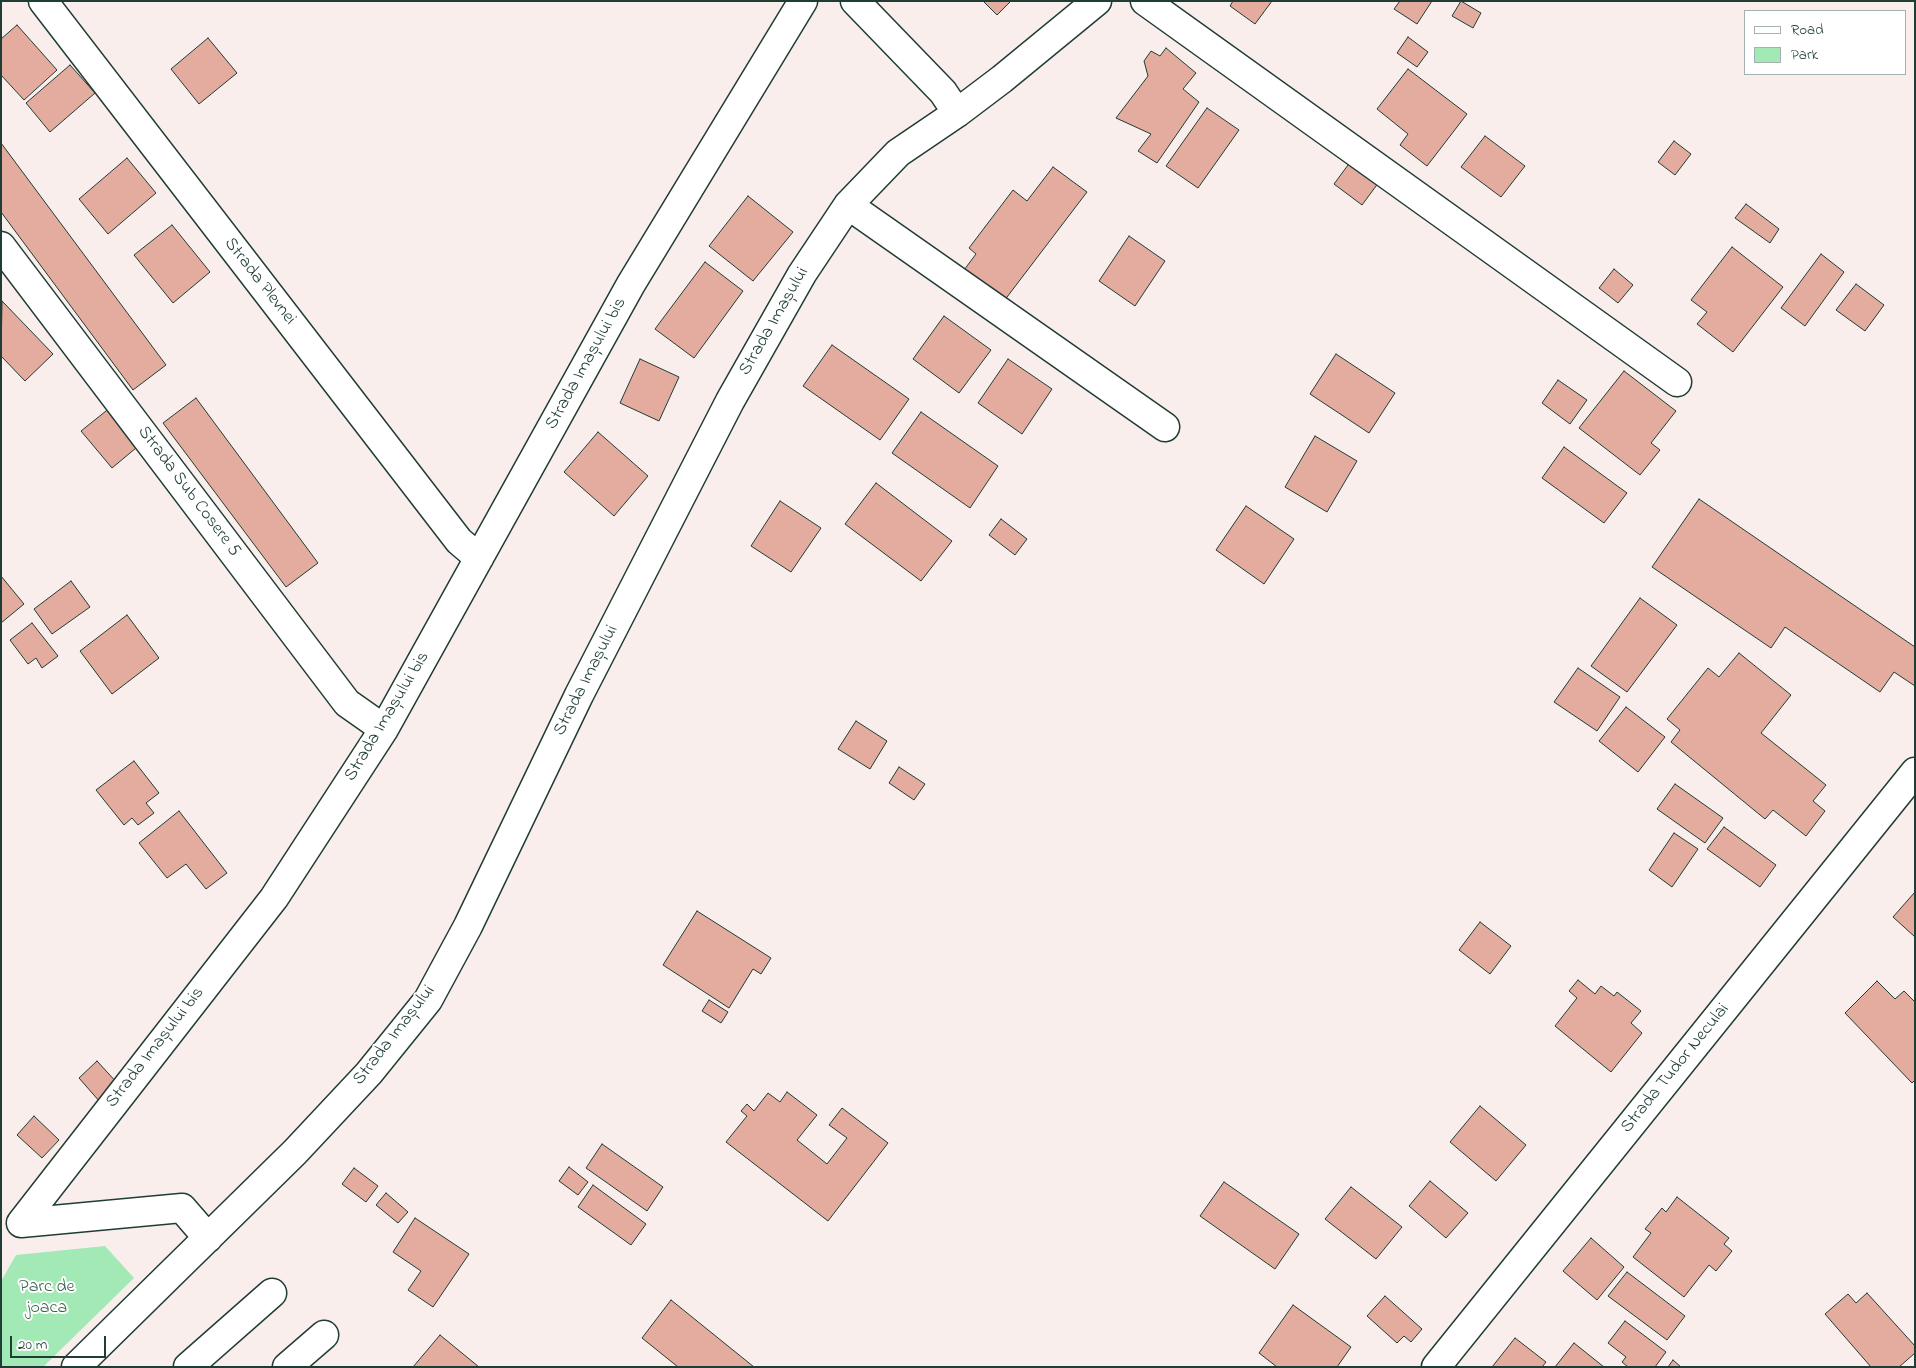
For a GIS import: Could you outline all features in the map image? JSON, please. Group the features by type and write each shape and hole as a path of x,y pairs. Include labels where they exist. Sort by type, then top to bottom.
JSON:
{"street":[{"name":"Strada Plevnei","path":"42,1 459,541 479,558"},
{"name":"Strada Imașului bis","path":"208,1238 182,1208 21,1223 274,898 384,729 631,284 802,1"},
{"path":"855,1 943,92 957,113"},
{"name":"Strada Imașului","path":"76,1367 295,1152 369,1073 428,1000 468,926 579,695 730,401 802,274 848,205 898,154 1002,79 1096,1"},
{"path":"1145,1 1677,382"},
{"path":"848,205 1165,427"},
{"name":"Strada Sub Cosere 5","path":"1,246 347,703 384,729"},
{"name":"Strada Tudor Neculai","path":"1436,1367 1915,772"},
{"path":"188,1367 272,1293"},
{"path":"287,1367 324,1335"}],"green space":[{"name":"Parc de joaca","path":"105,1246 134,1278 43,1367 2,1367 1,1281 16,1255"}],"building":[{"path":"983,1 1011,1 997,15"},
{"path":"1233,1 1272,1 1255,24 1230,6"},
{"path":"1400,1 1432,1 1417,24 1394,9"},
{"path":"1461,1 1481,13 1473,28 1452,16"},
{"path":"17,25 57,70 24,100 1,75 1,39"},
{"path":"1408,37 1428,52 1417,67 1397,53"},
{"path":"208,38 237,73 199,104 171,69"},
{"path":"1166,48 1196,73 1183,89 1199,102 1157,163 1138,151 1151,134 1116,118 1148,76 1144,61 1151,51 1160,56"},
{"path":"70,65 95,93 50,132 26,103"},
{"path":"1408,69 1467,114 1427,166 1400,145 1408,134 1377,109"},
{"path":"1207,108 1239,130 1198,188 1166,166"},
{"path":"1485,136 1525,166 1501,197 1461,167"},
{"path":"1674,141 1691,154 1675,175 1658,162"},
{"path":"1,143 166,365 133,390 1,212"},
{"path":"127,158 156,193 108,234 79,199"},
{"path":"1351,161 1379,182 1362,205 1334,184"},
{"path":"1053,167 1087,192 1004,301 964,270 976,254 969,248 1013,190 1027,201"},
{"path":"748,196 793,232 753,281 709,246"},
{"path":"1746,204 1779,229 1770,243 1735,218"},
{"path":"172,225 210,272 173,303 134,255"},
{"path":"1129,236 1165,261 1135,306 1099,281"},
{"path":"1732,247 1783,287 1733,352 1697,324 1707,312 1691,300"},
{"path":"1821,254 1844,272 1805,326 1781,308"},
{"path":"705,262 743,291 694,358 655,329"},
{"path":"1614,269 1633,285 1618,303 1599,288"},
{"path":"1856,284 1884,305 1865,331 1836,310"},
{"path":"2,301 53,354 25,381 1,356"},
{"path":"944,316 991,350 959,393 913,359"},
{"path":"832,345 909,399 880,440 803,386"},
{"path":"1336,354 1395,393 1369,433 1310,394"},
{"path":"640,359 679,377 659,421 620,403"},
{"path":"1008,359 1052,389 1022,434 978,403"},
{"path":"1624,371 1676,411 1651,443 1660,450 1640,475 1579,428"},
{"path":"1558,380 1587,400 1570,424 1542,403"},
{"path":"196,398 318,563 286,587 163,423"},
{"path":"111,407 142,443 112,468 81,431"},
{"path":"921,412 998,466 970,508 892,453"},
{"path":"598,432 648,476 614,516 564,472"},
{"path":"1315,436 1357,461 1327,512 1285,487"},
{"path":"1564,447 1627,493 1604,523 1542,478"},
{"path":"876,483 952,541 921,581 845,524"},
{"path":"1699,499 1915,647 1915,686 1894,672 1880,692 1785,627 1771,648 1652,567"},
{"path":"780,501 821,528 791,572 751,546"},
{"path":"1246,506 1294,539 1264,584 1216,550"},
{"path":"1001,519 1027,539 1015,555 989,535"},
{"path":"1,576 24,604 1,623"},
{"path":"71,581 90,607 52,634 34,609"},
{"path":"1640,598 1677,625 1627,692 1591,666"},
{"path":"127,615 159,658 112,694 80,651"},
{"path":"32,623 58,656 42,668 36,658 28,664 10,640"},
{"path":"1739,653 1791,695 1761,733 1826,785 1813,801 1825,811 1806,836 1773,810 1765,819 1671,742 1680,730 1667,719 1708,668 1719,677"},
{"path":"1578,668 1620,697 1597,731 1554,702"},
{"path":"1626,707 1665,737 1638,772 1599,741"},
{"path":"856,721 887,741 870,769 838,749"},
{"path":"134,761 159,793 146,803 154,813 138,825 132,818 124,825 96,790"},
{"path":"899,767 925,784 914,800 889,783"},
{"path":"1675,784 1723,818 1705,843 1657,809"},
{"path":"179,811 227,873 206,889 186,864 167,878 139,843"},
{"path":"1724,827 1776,865 1760,887 1707,849"},
{"path":"1674,833 1698,849 1672,887 1649,870"},
{"path":"1915,892 1915,937 1893,917"},
{"path":"697,911 771,958 761,974 753,969 729,1008 663,965"},
{"path":"1480,922 1511,946 1490,974 1459,950"},
{"path":"1578,980 1595,994 1601,986 1614,996 1617,992 1641,1011 1631,1023 1642,1033 1611,1072 1555,1026 1577,998 1569,991"},
{"path":"1877,981 1895,999 1904,991 1915,1002 1915,1080 1912,1083 1845,1013"},
{"path":"709,1000 728,1012 721,1023 702,1011"},
{"path":"97,1061 119,1085 100,1102 79,1078"},
{"path":"787,1092 817,1115 797,1140 827,1164 847,1138 829,1125 842,1108 888,1143 828,1221 726,1142 747,1116 741,1111 747,1104 754,1111 768,1093 780,1102"},
{"path":"1480,1106 1526,1145 1496,1181 1450,1142"},
{"path":"34,1116 59,1140 42,1158 17,1135"},
{"path":"602,1144 663,1187 647,1211 586,1168"},
{"path":"569,1167 588,1182 578,1195 559,1181"},
{"path":"354,1168 378,1186 366,1202 342,1184"},
{"path":"1430,1181 1468,1213 1446,1238 1409,1206"},
{"path":"1224,1182 1299,1234 1275,1269 1200,1216"},
{"path":"593,1185 646,1224 631,1245 578,1207"},
{"path":"1351,1187 1402,1227 1376,1259 1325,1219"},
{"path":"386,1193 408,1212 398,1223 376,1205"},
{"path":"1677,1197 1729,1238 1724,1244 1732,1251 1716,1271 1709,1265 1684,1297 1633,1257 1651,1233 1645,1229 1662,1208 1666,1212"},
{"path":"415,1218 469,1254 433,1307 408,1290 421,1271 393,1252"},
{"path":"1591,1238 1624,1267 1597,1300 1563,1271"},
{"path":"1627,1272 1685,1316 1667,1340 1608,1296"},
{"path":"1867,1293 1915,1346 1915,1353 1899,1367 1871,1367 1825,1314 1848,1294 1856,1303"},
{"path":"1385,1296 1422,1329 1411,1342 1404,1336 1397,1343 1367,1316"},
{"path":"671,1300 754,1367 678,1367 642,1338"},
{"path":"1293,1305 1351,1347 1337,1367 1277,1367 1259,1353"},
{"path":"1625,1321 1666,1352 1655,1367 1628,1367 1622,1362 1626,1357 1608,1343"},
{"path":"440,1335 479,1367 413,1367"},
{"path":"1515,1338 1546,1362 1542,1367 1492,1367"},
{"path":"1574,1343 1604,1367 1555,1367"},
{"path":"1673,1360 1681,1367 1668,1367"}]}
